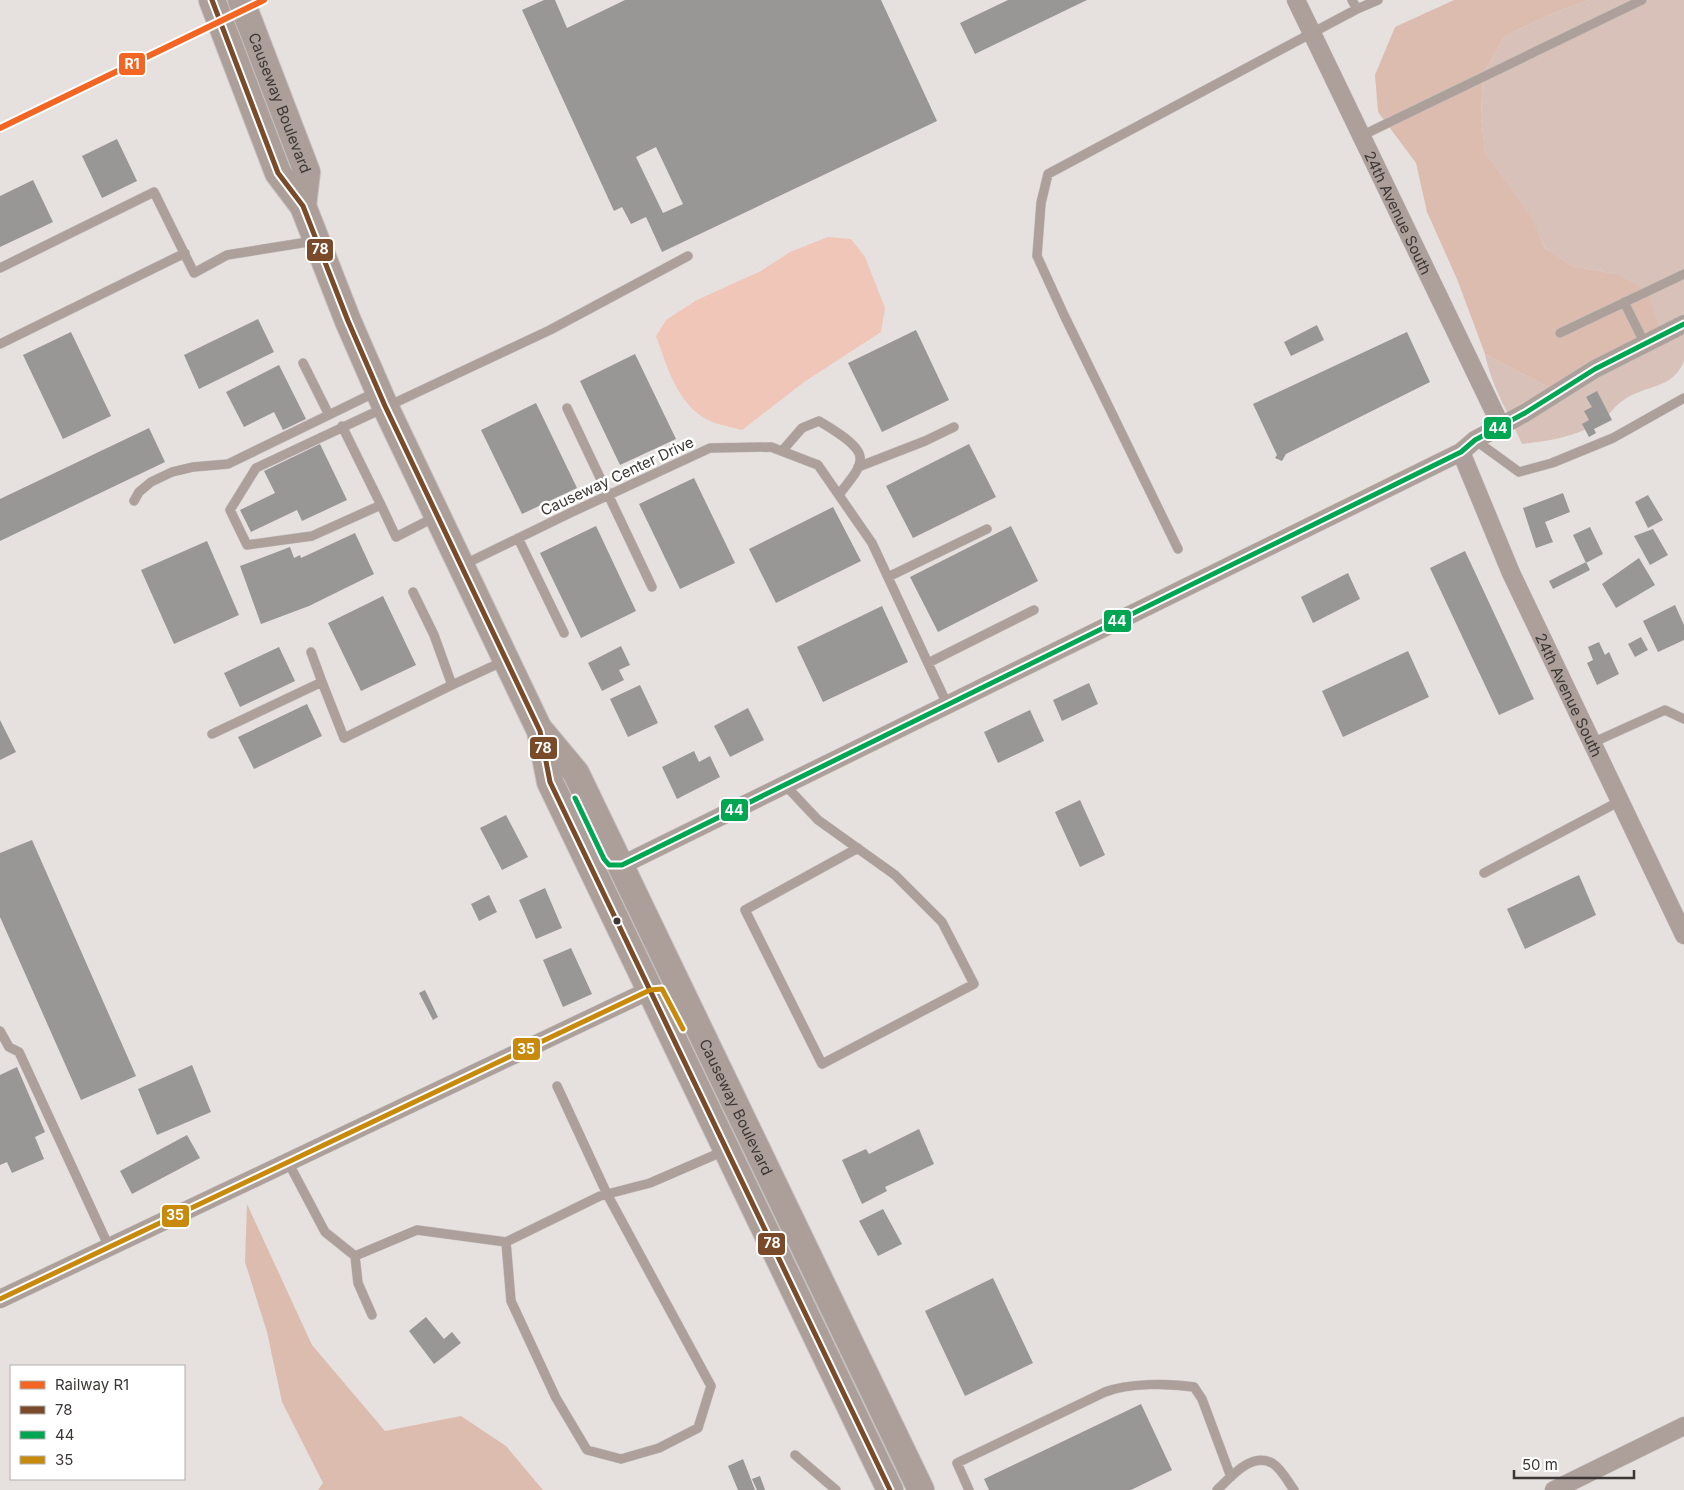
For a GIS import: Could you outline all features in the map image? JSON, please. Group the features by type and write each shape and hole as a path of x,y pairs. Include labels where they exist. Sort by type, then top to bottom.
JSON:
{"main road":[{"name":"Causeway Boulevard","path":"212,0 278,173 304,206 382,398 540,731 550,782 890,1490"},
{"name":"Causeway Boulevard","path":"241,0 307,172 304,206"},
{"name":"Causeway Boulevard","path":"540,731 576,773 622,865 921,1490"},
{"path":"547,766 573,796 604,859 609,865 622,865"},
{"path":"650,990 657,988 664,991 756,1175 762,1183 776,1187"},
{"path":"844,1396 869,1415 905,1490"}],"street":[{"name":"24th Avenue South","path":"1296,0 1501,426"},
{"path":"622,865 1461,452 1475,440 1595,369 1684,324"},
{"name":"24th Avenue South","path":"1461,452 1511,573 1684,935"},
{"path":"0,1298 650,990"},
{"path":"1554,1490 1684,1426"}],"lane":[{"path":"1352,0 1357,9"},
{"path":"1178,549 1037,256 1041,203 1048,174 1357,9 1378,0"},
{"path":"1361,136 1642,0"},
{"path":"0,268 154,192 194,272 226,255 317,240"},
{"path":"0,344 185,253"},
{"path":"134,501 139,492 151,482 172,472 192,467 228,464 329,415 382,398 550,330 688,256"},
{"path":"1560,333 1684,274"},
{"path":"1624,302 1645,344"},
{"path":"303,363 329,415"},
{"path":"381,506 312,536 247,545 230,510 256,468 342,426 382,398"},
{"path":"1475,440 1519,472 1552,463 1606,442 1684,398"},
{"path":"567,408 652,587"},
{"path":"782,451 802,428 819,421 840,434 857,450 860,457 858,467 838,495"},
{"path":"342,426 396,537 437,515"},
{"path":"858,467 925,441 954,427"},
{"name":"Causeway Center Drive","path":"461,566 710,448 771,447 818,466 872,543 948,704"},
{"path":"888,577 987,530"},
{"path":"518,538 564,633"},
{"path":"413,592 434,635 452,685"},
{"path":"928,663 1034,610"},
{"path":"311,652 344,738 506,660"},
{"path":"212,734 322,682"},
{"path":"1592,743 1665,710 1684,719"},
{"path":"785,785 818,820 858,848 895,874 942,922 974,984 822,1064 745,910 858,848"},
{"path":"1484,873 1620,801"},
{"path":"0,1031 9,1047 19,1052 109,1247"},
{"path":"506,1242 511,1301 556,1398 587,1450 621,1459 659,1448 698,1428 711,1386 608,1194 557,1086"},
{"path":"356,1256 417,1230 506,1242 608,1194 650,1183 726,1150"},
{"path":"288,1162 325,1232 356,1256 358,1283 372,1315"},
{"path":"969,1490 957,1464 1106,1392 1121,1386 1137,1385 1194,1387 1202,1399 1231,1477"},
{"path":"795,1455 836,1490"},
{"path":"1217,1490 1249,1462 1262,1460 1273,1463 1294,1490"}],"shaded area":[{"path":"1454,0 1589,0 1551,14 1505,36 1483,74 1481,116 1485,152 1530,216 1546,249 1572,266 1616,274 1648,292 1659,328 1581,377 1548,387 1485,354 1457,279 1427,212 1416,163 1378,112 1375,75 1395,27"},
{"path":"1589,0 1684,0 1684,361 1673,377 1666,382 1633,394 1618,404 1603,420 1590,427 1562,438 1522,444 1496,389 1485,354 1548,387 1616,274 1572,266 1547,250 1526,211 1485,152 1481,116 1483,74 1505,36 1551,14"},
{"path":"828,237 851,239 865,257 885,308 881,332 804,382 742,430 712,422 697,413 688,404 674,383 656,336 666,320 697,300 761,271 790,252"},
{"path":"247,1204 312,1345 385,1431 461,1416 506,1446 543,1490 318,1490 323,1483 282,1402 267,1332 245,1262"}],"building":[{"path":"544,0 555,0 567,28 625,0 881,0 937,121 662,252 646,217 631,224 622,207 614,211 522,10","holes":["656,147 683,204 663,213 636,157"]},
{"path":"1008,0 1087,0 975,54 960,23"},
{"path":"117,139 137,181 102,198 82,156"},
{"path":"33,180 53,222 0,247 0,196"},
{"path":"258,319 274,352 199,389 184,355"},
{"path":"1317,325 1324,340 1291,356 1284,342"},
{"path":"916,330 949,400 882,432 848,363"},
{"path":"71,332 111,416 63,439 23,355"},
{"path":"1407,332 1430,382 1286,454 1282,461 1275,458 1277,455 1253,404"},
{"path":"635,354 676,439 620,465 580,381"},
{"path":"279,365 306,419 283,430 274,412 244,427 226,392"},
{"path":"1597,391 1612,420 1594,429 1596,433 1589,437 1582,424 1589,420 1584,411 1592,407 1586,397"},
{"path":"536,403 577,488 522,514 481,430"},
{"path":"149,428 165,462 0,541 0,499"},
{"path":"320,444 347,500 302,521 297,510 251,532 240,510 275,493 264,471"},
{"path":"969,444 996,497 913,538 886,486"},
{"path":"694,478 735,563 680,589 639,504"},
{"path":"1563,493 1570,512 1545,522 1553,542 1536,548 1523,508"},
{"path":"1648,495 1663,520 1648,528 1635,502"},
{"path":"833,507 861,561 776,603 749,549"},
{"path":"596,526 636,611 581,638 540,553"},
{"path":"1011,526 1038,581 938,632 910,577"},
{"path":"1590,527 1603,554 1586,563 1573,535"},
{"path":"1653,529 1668,555 1650,565 1634,536"},
{"path":"355,533 374,574 309,606 261,624 240,566 290,547 294,558 300,555 301,558"},
{"path":"207,541 239,615 174,644 141,570"},
{"path":"1465,551 1534,699 1499,715 1430,568"},
{"path":"1639,558 1655,585 1616,608 1602,584"},
{"path":"1586,562 1590,570 1553,589 1549,581"},
{"path":"1348,573 1360,599 1313,623 1301,597"},
{"path":"383,596 416,665 361,691 328,623"},
{"path":"1675,605 1684,625 1684,640 1658,652 1643,621"},
{"path":"882,606 908,662 823,702 797,647"},
{"path":"1641,637 1648,650 1635,657 1628,644"},
{"path":"1599,642 1605,655 1609,652 1619,674 1597,685 1587,663 1593,660 1588,647"},
{"path":"621,646 630,665 619,670 624,680 602,691 588,663"},
{"path":"279,647 295,681 240,707 224,673"},
{"path":"1408,651 1429,697 1343,737 1322,691"},
{"path":"1089,683 1098,704 1062,721 1053,700"},
{"path":"640,685 658,723 628,737 610,699"},
{"path":"307,704 322,736 254,769 238,737"},
{"path":"748,708 764,740 730,757 714,726"},
{"path":"1030,710 1044,741 998,763 984,732"},
{"path":"0,720 16,752 0,760"},
{"path":"694,751 699,762 710,756 720,777 677,799 662,767"},
{"path":"1080,800 1105,855 1080,867 1055,812"},
{"path":"506,815 528,857 502,870 480,828"},
{"path":"32,840 136,1076 81,1100 0,917 0,853"},
{"path":"1579,875 1596,915 1525,949 1507,909"},
{"path":"545,888 562,928 536,939 519,900"},
{"path":"489,895 497,912 479,921 471,904"},
{"path":"571,948 592,994 563,1007 543,960"},
{"path":"425,990 438,1017 433,1020 419,993"},
{"path":"192,1065 211,1112 157,1135 138,1089"},
{"path":"17,1067 45,1132 35,1137 44,1159 12,1173 7,1162 0,1165 0,1075"},
{"path":"919,1129 934,1164 885,1187 887,1191 862,1204 842,1160 866,1149 869,1154"},
{"path":"187,1135 200,1158 132,1194 120,1171"},
{"path":"883,1209 902,1244 878,1256 859,1221"},
{"path":"993,1278 1033,1363 965,1396 925,1311"},
{"path":"426,1317 444,1339 452,1332 461,1343 434,1364 409,1331"},
{"path":"1141,1404 1172,1470 1131,1490 989,1490 984,1479"},
{"path":"743,1459 755,1490 738,1490 728,1466"},
{"path":"760,1476 765,1490 757,1490 752,1479"}],"rail line":[{"name":"R1","path":"0,128 264,0"}],"transit line":[{"name":"78","path":"212,0 278,173 303,206 348,321 385,406 540,731 550,782 890,1490"},
{"name":"44","path":"575,798 604,859 609,865 622,865 1461,452 1475,440 1525,413 1595,369 1684,324"},
{"name":"35","path":"0,1299 650,990 662,989 683,1029"}]}
